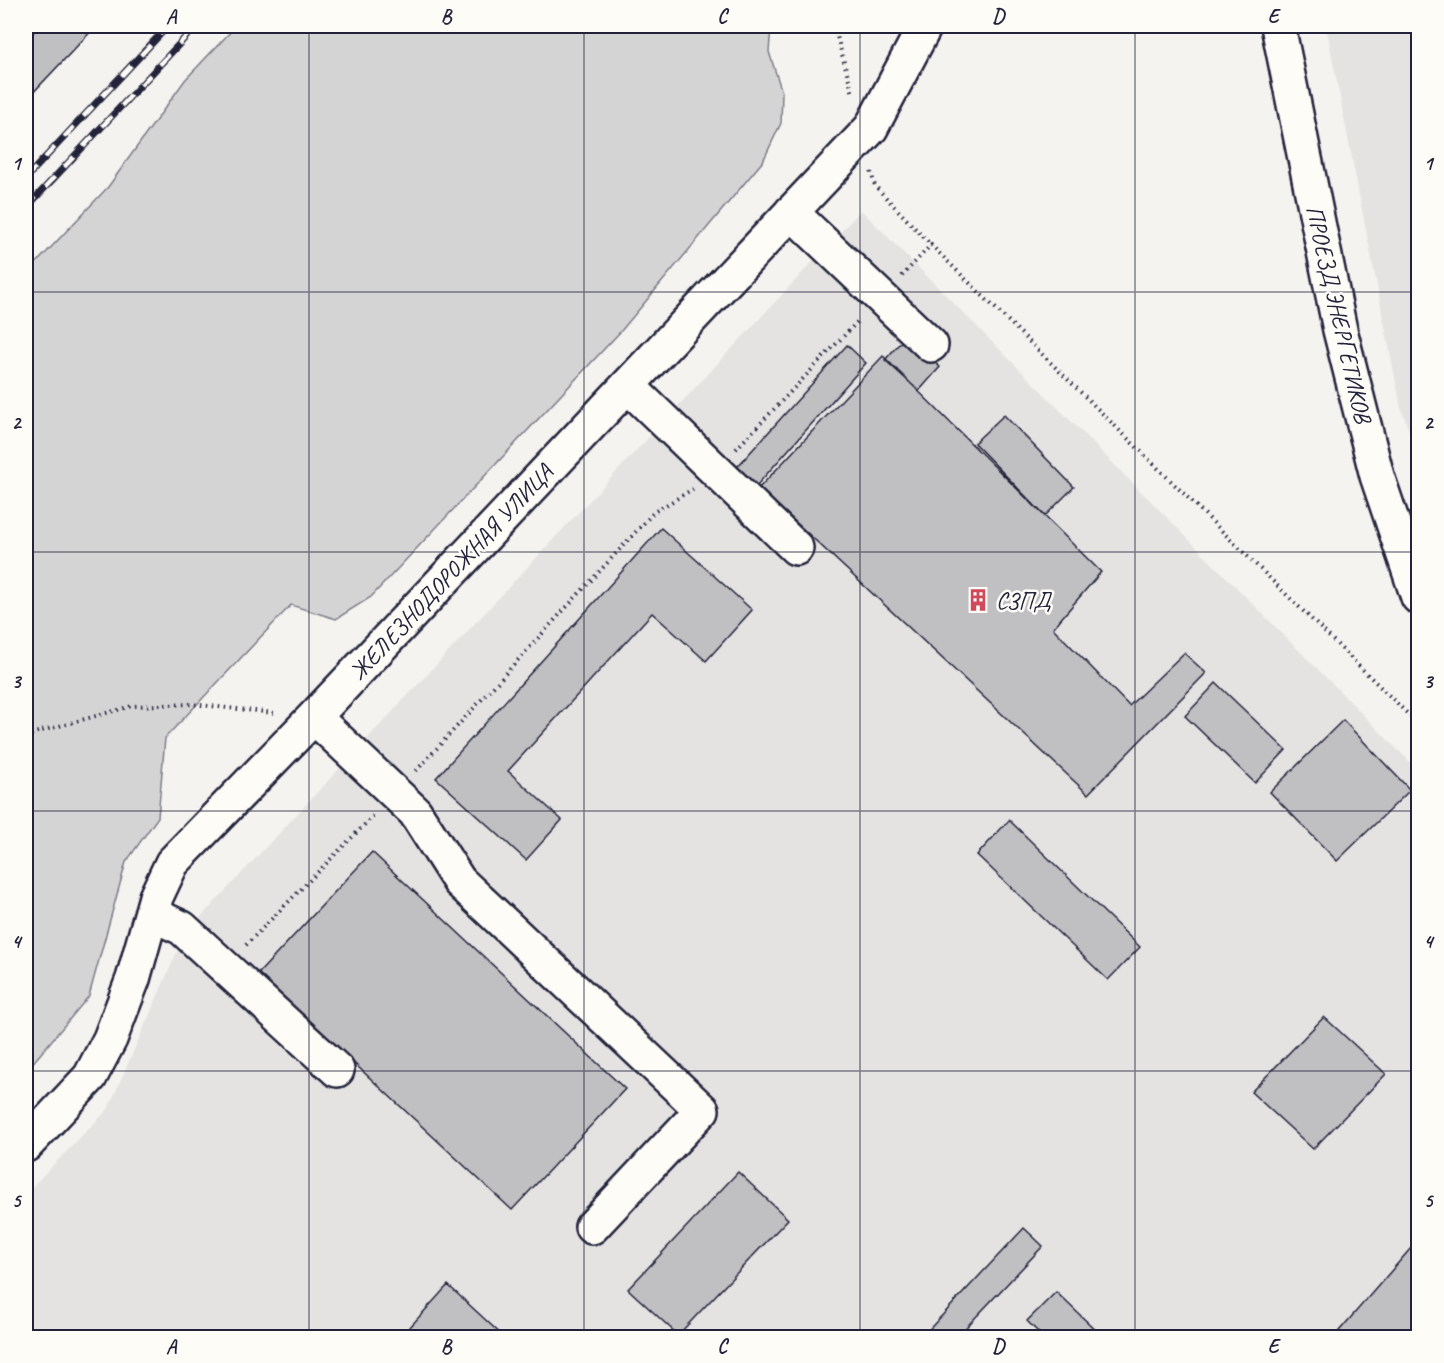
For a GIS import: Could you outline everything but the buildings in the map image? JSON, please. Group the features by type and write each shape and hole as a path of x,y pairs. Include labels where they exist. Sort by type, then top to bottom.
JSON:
{"street":[{"name":"ЖЕЛЕЗНОДОРОЖНАЯ УЛИЦА","path":"26,1144 90,1077 110,1039 133,979 156,897 172,862 314,717 871,128 924,26"},
{"name":"ПРОЕЗД ЭНЕРГЕТИКОВ","path":"1278,26 1349,364 1377,476 1419,597"},
{"path":"791,213 931,345"},
{"path":"628,386 796,548"},
{"path":"314,717 415,812 459,881 702,1110 592,1227"},
{"path":"152,914 182,928 337,1070"}],"path":[{"path":"26,738 34,733 132,706 191,704 314,717"}],"shaded area":[{"path":"236,26 771,26 769,52 782,92 781,123 763,161 621,331 371,597 336,619 291,605 165,738 158,817 126,862 89,996 26,1071 26,274 108,187 185,80"},
{"path":"1326,26 1418,26 1418,456 1401,408"},
{"path":"861,210 1418,770 1418,1337 26,1337 26,1193 108,1109 185,934"}],"railway":[{"path":"26,178 168,26"},
{"path":"26,208 196,26"}],"place":[{"name":"СЗПД","path":"978,600"}]}
